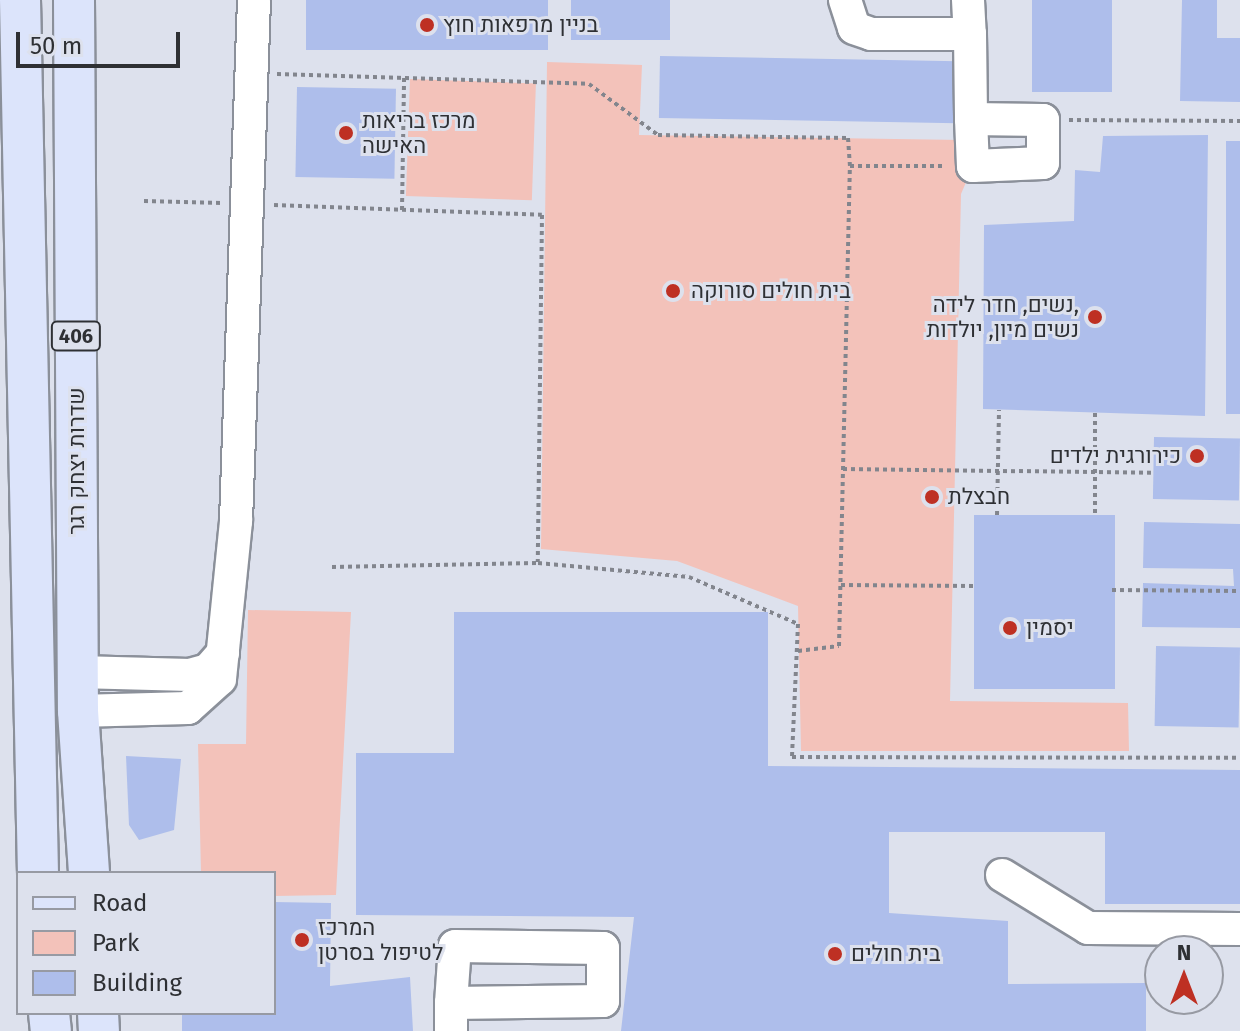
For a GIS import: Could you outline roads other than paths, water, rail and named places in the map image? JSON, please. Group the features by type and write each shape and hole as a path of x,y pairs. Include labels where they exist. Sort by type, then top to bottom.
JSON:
{"main road":[{"name":"406","path":"20,0 16,694 38,871"},
{"name":"שדרות יצחק רגר","path":"74,0 78,692 89,871"},
{"path":"16,694 78,692"}],"lane":[{"path":"78,692 190,675 208,670 223,653 236,521 254,0"},
{"path":"845,0 854,28 871,34 970,34"},
{"path":"968,0 970,34 971,119 973,166 1043,163 1043,120 971,119"},
{"path":"1002,875 1088,928 1240,929"},
{"path":"455,946 603,948 603,1001 451,1017 455,946"}],"place":[{"name":"בניין מרפאות חוץ","path":"427,25"},
{"name":"מרכז בריאות האישה","path":"346,133"},
{"name":"בית חולים סורוקה","path":"673,291"},
{"name":"נשים, חדר לידה, נשים מיון, יולדות","path":"1095,317"},
{"name":"כירורגית ילדים","path":"1197,456"},
{"name":"חבצלת","path":"932,497"},
{"name":"יסמין","path":"1010,628"},
{"name":"המרכז לטיפול בסרטן","path":"302,940"},
{"name":"בית חולים","path":"835,954"}]}
